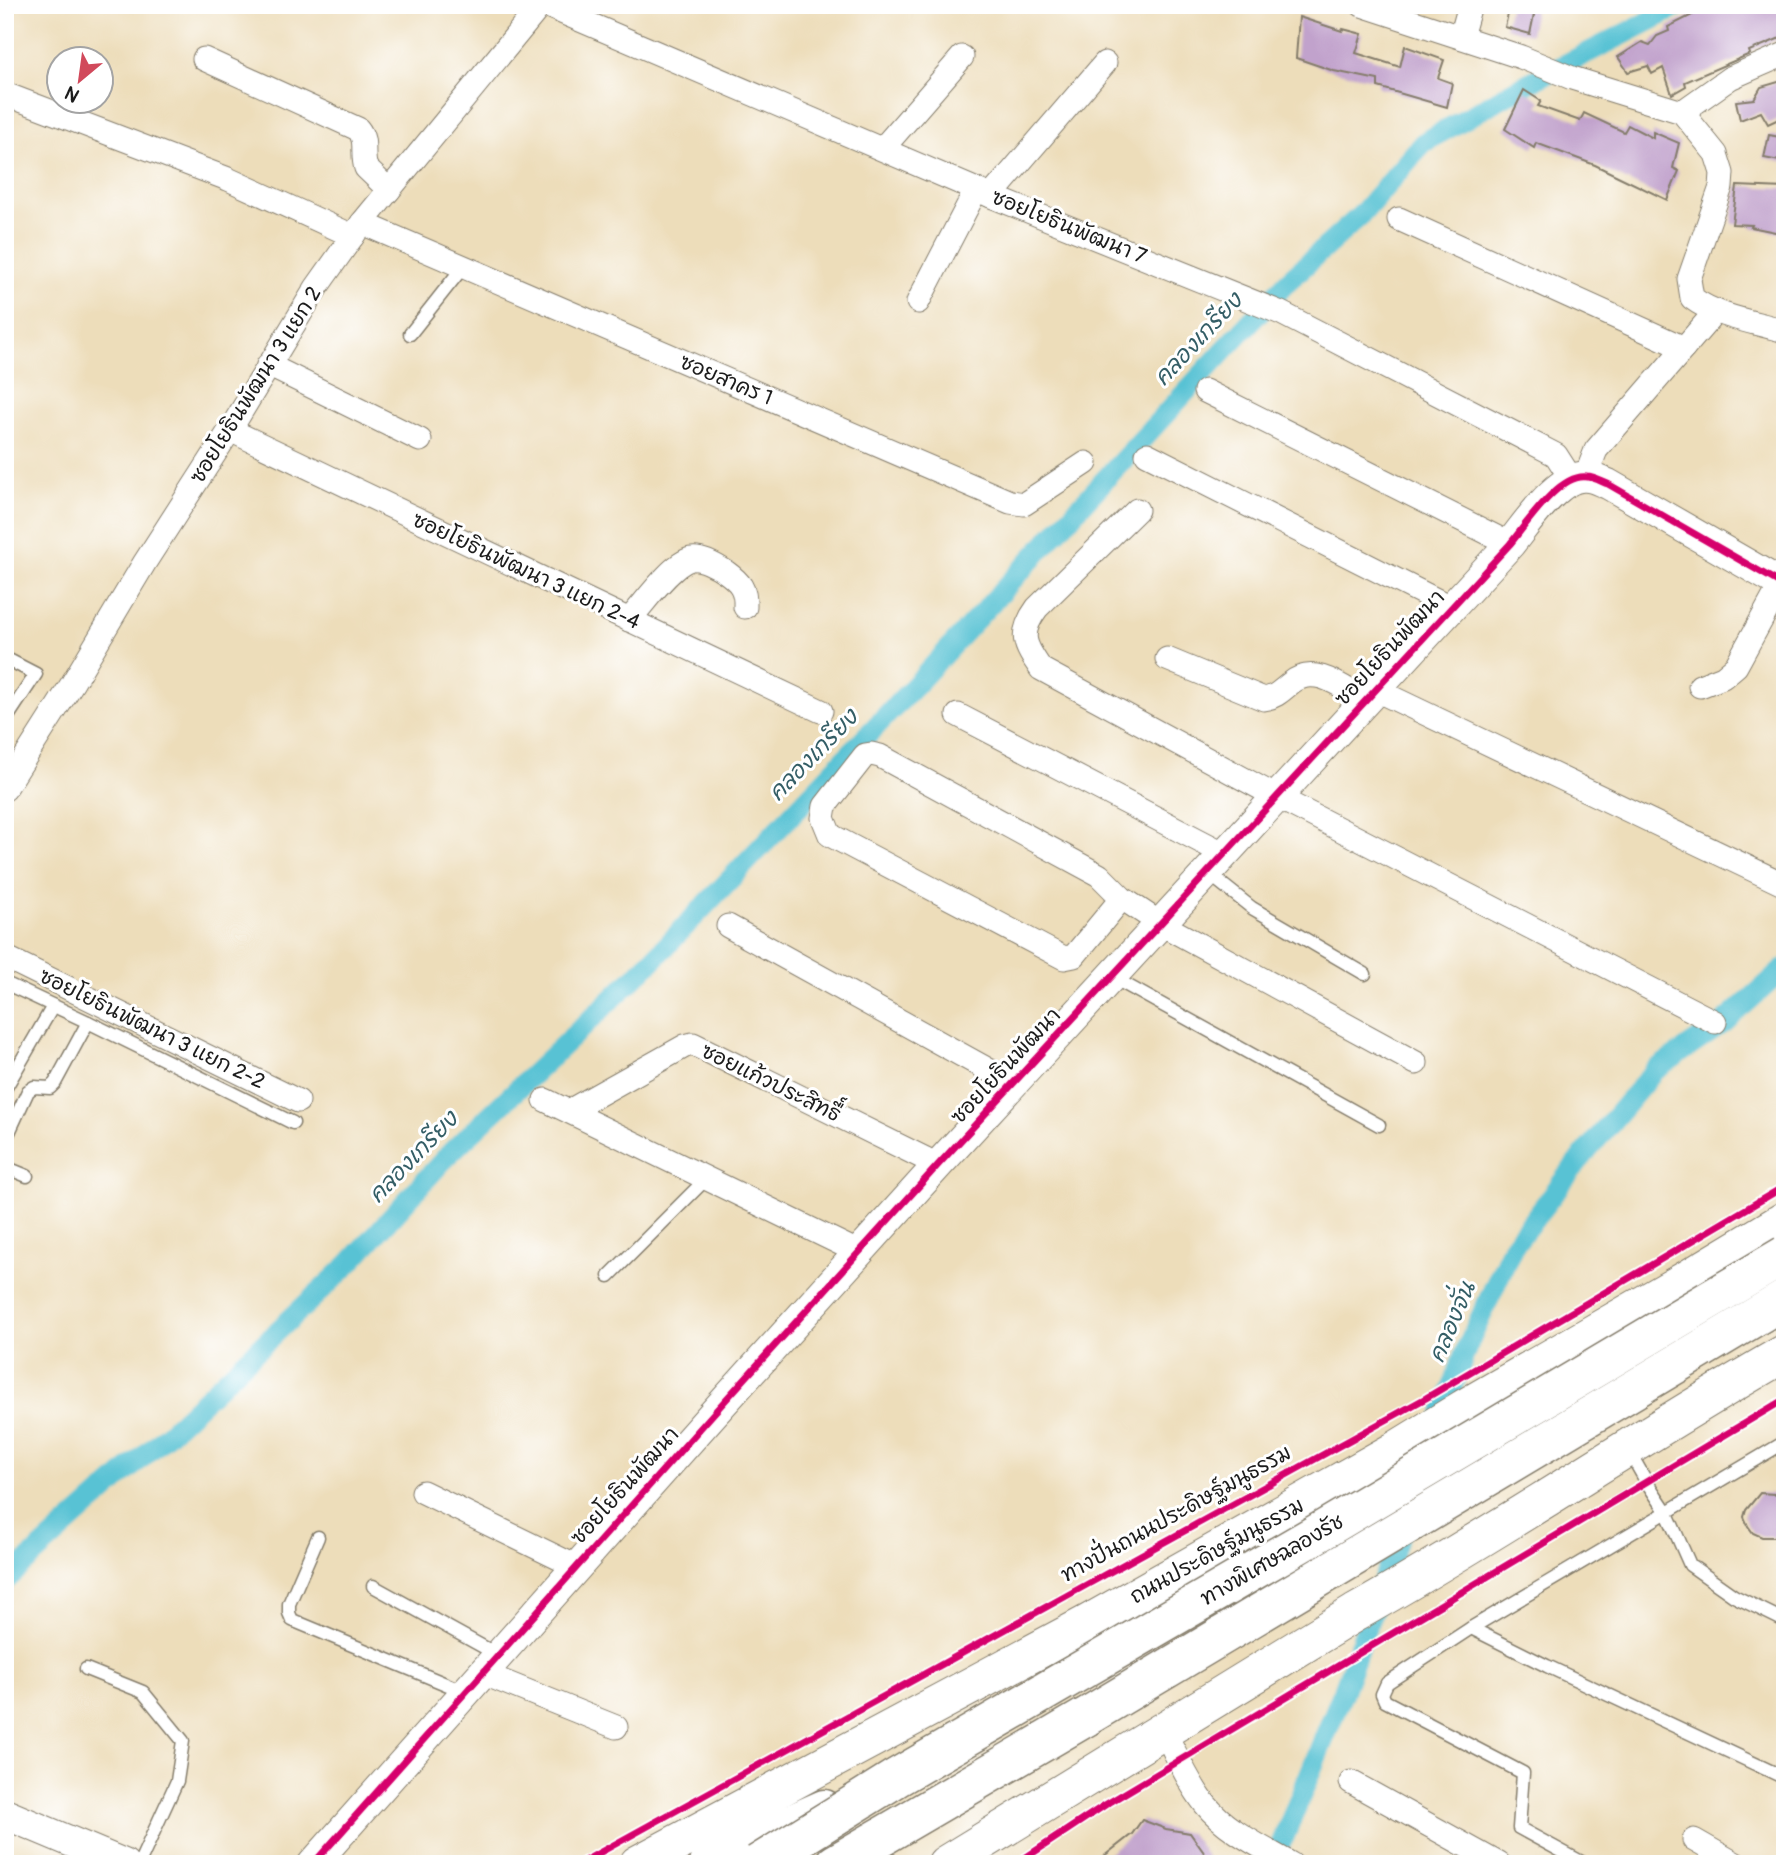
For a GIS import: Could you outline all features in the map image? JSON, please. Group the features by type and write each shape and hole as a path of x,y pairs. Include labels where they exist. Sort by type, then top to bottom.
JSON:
{"highway":[{"name":"ทางพิเศษฉลองรัช","path":"758,1864 896,1779 1330,1526 1785,1255"},
{"name":"ทางพิเศษฉลองรัช","path":"843,1860 1785,1299"},
{"path":"709,1864 779,1829 896,1779"}],"main road":[{"name":"ถนนประดิษฐ์มนูธรรม","path":"638,1864 1084,1625 1394,1451 1785,1220"},
{"path":"1689,1278 1673,1293 1669,1308 1676,1331 1693,1356 1749,1373"},
{"path":"1582,1339 1640,1321 1660,1332 1674,1354 1676,1372 1664,1424"},
{"path":"946,1864 1664,1424 1785,1353"}],"street":[{"name":"ซอยโยธินพัฒนา 7","path":"543,5 984,193 1281,313 1556,456 1579,478"},
{"name":"ซอยโยธินพัฒนา 3 แยก 2","path":"5,789 316,288 389,190 543,5"},
{"path":"1363,5 1521,57 1572,78 1682,112 1716,154 1721,173 1721,187 1689,279 1692,298 1716,311 1785,331"},
{"path":"1461,37 1470,5"},
{"path":"1682,112 1730,78 1785,54"},
{"path":"883,148 962,57"},
{"path":"204,58 358,129 365,143 366,168 389,190"},
{"path":"918,302 984,193 1105,64"},
{"name":"ซอยสาคร 1","path":"5,94 357,230 463,267 1010,502 1024,504 1086,463"},
{"path":"1399,219 1684,348"},
{"path":"1700,686 1723,677 1736,666 1783,585 1608,484 1579,478 1596,450 1716,311"},
{"path":"268,365 420,440"},
{"path":"1205,391 1510,544"},
{"name":"ซอยโยธินพัฒนา 3 แยก 2-4","path":"230,430 821,711"},
{"path":"1147,454 1452,607"},
{"name":"ซอยโยธินพัฒนา","path":"313,1864 937,1165 1510,544 1550,496 1566,482 1579,478"},
{"path":"1137,510 1037,608 1026,623 1026,648 1041,669 1277,797 1715,1022"},
{"path":"629,620 671,573 682,563 692,559 702,560 723,570 739,582 746,593 745,607"},
{"path":"1167,659 1264,699 1275,698 1300,676 1311,674 1371,695 1785,885"},
{"path":"958,715 1216,864"},
{"path":"1122,898 1074,956 1064,958 830,835 823,818 825,806 865,755 871,754 1099,875 1122,898 1161,923 1416,1063"},
{"path":"728,926 1014,1084"},
{"name":"ซอยโยธินพัฒนา 3 แยก 2-2","path":"5,957 296,1112"},
{"name":"ซอยแก้วประสิทธื์","path":"569,1111 693,1044 937,1165"},
{"path":"545,1100 860,1253"},
{"path":"423,1492 577,1567"},
{"path":"482,1674 616,1727"},
{"path":"1164,1731 1196,1791 1208,1807 1247,1839 1292,1864"},
{"path":"1351,1782 1499,1864"},
{"path":"5,1814 109,1861"},
{"path":"1694,1840 1737,1864"}],"lane":[{"path":"410,334 463,267"},
{"path":"5,658 36,674 5,721"},
{"path":"1216,864 1252,908 1365,974"},
{"path":"1112,977 1379,1125"},
{"path":"5,984 296,1112"},
{"path":"5,1090 53,1006"},
{"path":"5,1141 28,1091 34,1087 50,1088 55,1083 88,1022"},
{"path":"5,1167 27,1176"},
{"path":"609,1276 708,1178"},
{"path":"1585,1864 1518,1828 1522,1773 1385,1701 1382,1694 1387,1683 1471,1628 1785,1442"},
{"path":"1628,1448 1646,1482 1666,1511 1690,1565 1734,1595 1785,1621"},
{"path":"318,1536 289,1604 292,1620 482,1674"},
{"path":"373,1586 482,1674"},
{"path":"1471,1628 1785,1778"},
{"path":"86,1669 143,1692 183,1741 177,1781 139,1864"}],"building":[{"path":"1510,5 1536,5 1530,34 1505,27"},
{"path":"1712,5 1785,5 1785,36 1685,82 1686,86 1672,94 1663,68 1652,74 1648,66 1628,72 1618,57 1642,42 1650,45 1657,36 1669,31 1668,27"},
{"path":"1299,17 1342,31 1343,29 1362,34 1356,53 1400,67 1405,46 1444,60 1438,78 1452,83 1447,107 1378,87 1378,80 1334,71 1296,58"},
{"path":"1785,80 1785,116 1768,124 1761,112 1740,120 1736,101 1754,99 1761,87"},
{"path":"1524,90 1541,101 1538,106 1580,121 1584,113 1624,132 1628,125 1653,138 1653,132 1679,143 1673,168 1679,171 1667,200 1595,165 1536,143 1534,148 1505,129"},
{"path":"1769,135 1785,138 1785,162 1764,158"},
{"path":"1737,186 1785,188 1785,234 1751,227 1752,225 1732,224"},
{"path":"1760,1493 1774,1494 1785,1500 1785,1533 1777,1537 1762,1537 1753,1533 1744,1517 1746,1510"},
{"path":"1142,1820 1166,1829 1190,1833 1212,1864 1094,1864 1132,1834"}],"waterway":[{"name":"คลองเกรียง","path":"5,1581 155,1446 348,1265 449,1154 654,959 922,678 1288,281 1361,215 1423,143 1515,90 1681,5"},
{"name":"คลองจั่น","path":"1440,1422 1467,1347 1513,1246 1577,1163 1654,1071 1725,1022 1785,968"},
{"name":"คลองจั่น","path":"1273,1864 1343,1692 1401,1531"}],"cycle path":[{"path":"313,1864 938,1165 1510,544 1555,491 1576,478 1590,477 1608,484 1785,586"},
{"name":"ทางปั่นถนนประดิษฐ์มนูธรรม","path":"579,1864 1426,1398 1785,1186"},
{"path":"1016,1864 1105,1805 1785,1399"}]}
